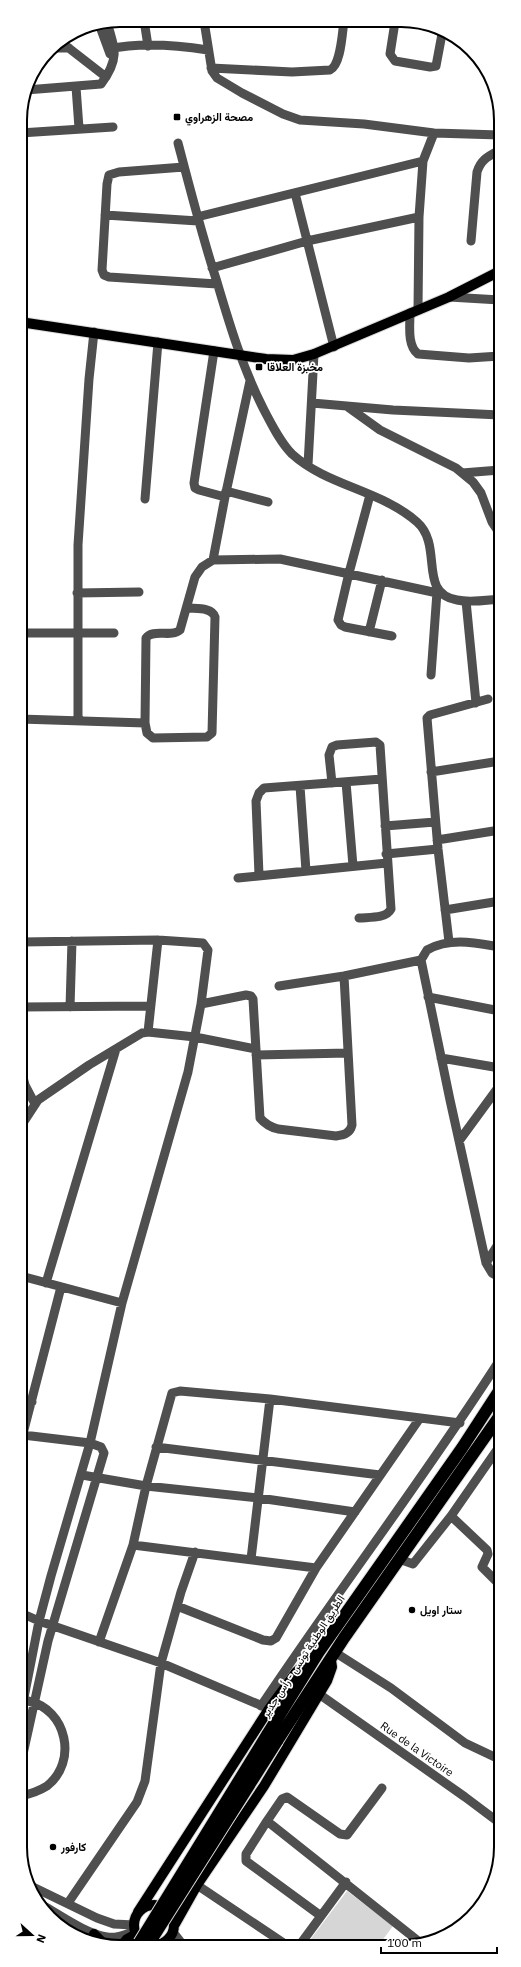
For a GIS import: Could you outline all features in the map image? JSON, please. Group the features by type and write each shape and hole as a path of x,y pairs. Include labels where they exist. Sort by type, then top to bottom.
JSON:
{"highway":[{"name":"الطريق الوطنية تونس - رأس جدير","path":"161,1940 318,1653 462,1448 494,1399"},
{"name":"الطريق الوطنية تونس - رأس جدير","path":"136,1934 272,1738 334,1657 399,1559 494,1424"}],"main road":[{"path":"27,323 94,332 240,356 287,360 314,354 334,347 449,297 494,274"},
{"path":"126,1940 136,1934 138,1912 265,1708 296,1672 318,1653"},
{"path":"167,1940 197,1885 264,1786 327,1681 334,1657"},
{"path":"138,1912 148,1905 160,1905 170,1912 174,1928"},
{"path":"94,1934 97,1937"}],"street":[{"path":"145,27 148,46"},
{"path":"205,27 213,74 220,80 269,107 295,119 364,124 434,133 494,135"},
{"path":"211,68 292,72 330,70 335,68 338,62 343,27"},
{"path":"394,27 390,54 395,61 434,67 437,64 442,37"},
{"path":"32,90 100,85 106,77 113,59 108,28"},
{"path":"102,29 112,48"},
{"path":"66,45 106,77"},
{"path":"112,48 176,46 208,50"},
{"path":"62,48 69,48"},
{"path":"76,87 79,128"},
{"path":"27,132 113,127"},
{"path":"434,133 423,161 412,344 414,350 418,354 469,358 494,356"},
{"path":"178,142 197,219 240,356 250,381 282,442 291,453 308,466 370,495 410,516 426,531 430,542 433,578 440,593 431,675"},
{"path":"471,241 477,172 480,163 485,158 494,153"},
{"path":"105,215 197,219 423,161"},
{"path":"184,166 112,174 108,178 102,270 104,275 109,277 217,284"},
{"path":"295,193 334,347"},
{"path":"212,268 307,241 419,217"},
{"path":"449,297 494,300"},
{"path":"78,721 78,545 87,406 94,332"},
{"path":"145,499 158,342"},
{"path":"214,351 194,483 195,488 200,491 268,502"},
{"path":"308,466 314,354"},
{"path":"213,560 225,494 250,381"},
{"path":"312,403 348,407 494,415"},
{"path":"348,407 380,430 448,463 462,473 481,493 494,525"},
{"path":"462,473 494,470"},
{"path":"370,495 349,573 339,622 345,627 392,636"},
{"path":"187,608 210,610 214,613 215,617 212,733 207,738 155,738 149,735 145,723 146,638 152,634 178,632 183,624 187,608 195,577 202,567 213,560 280,559 440,593 453,599 466,601 494,600"},
{"path":"369,632 382,580"},
{"path":"78,593 139,592"},
{"path":"466,601 476,703"},
{"path":"27,633 114,633"},
{"path":"449,942 437,844 427,720 428,716 488,699"},
{"path":"27,719 145,723"},
{"path":"332,783 329,755 330,749 334,745 379,743 381,747 390,911 384,916 359,918"},
{"path":"431,772 494,762"},
{"path":"259,876 256,800 258,792 264,788 382,779"},
{"path":"346,782 353,866"},
{"path":"300,786 306,872"},
{"path":"385,826 435,822"},
{"path":"386,854 494,831"},
{"path":"238,878 387,863"},
{"path":"445,910 494,902"},
{"path":"148,1032 158,940"},
{"path":"27,942 158,940 200,942 207,946 208,953 202,1004 181,1101 122,1303 82,1475 50,1576 39,1621 27,1684"},
{"path":"70,1007 72,941"},
{"path":"494,947 470,942 449,942 427,950 421,960 486,1263 494,1274"},
{"path":"279,986 344,976 421,960"},
{"path":"202,1004 251,996 254,1001 260,1118 264,1122 273,1128 336,1136 346,1133 352,1125 344,976"},
{"path":"428,997 494,1010"},
{"path":"27,1007 150,1006"},
{"path":"27,1117 35,1104 53,1089 136,1036 148,1032 195,1037 256,1052 348,1053"},
{"path":"46,1283 116,1049"},
{"path":"441,1058 494,1067"},
{"path":"27,1092 35,1104"},
{"path":"459,1141 494,1093"},
{"path":"486,1263 494,1251"},
{"path":"27,1278 122,1303"},
{"path":"27,1420 61,1287"},
{"path":"27,1616 52,1626 162,1663 265,1708 317,1623 460,1423 494,1369"},
{"path":"98,1642 133,1545 156,1446 170,1398 175,1392 270,1399 460,1423"},
{"path":"251,1559 270,1399"},
{"path":"27,1401 32,1402"},
{"path":"177,1606 263,1640 271,1641 276,1638 316,1568 420,1418"},
{"path":"27,1438 90,1443 101,1447 104,1453 98,1478 52,1626 27,1735"},
{"path":"156,1446 380,1475"},
{"path":"399,1559 413,1564 451,1516 494,1454"},
{"path":"82,1475 146,1486 259,1498 355,1512"},
{"path":"451,1516 487,1550 488,1554 482,1567 494,1579"},
{"path":"133,1545 316,1568"},
{"path":"68,1903 137,1802 145,1781 162,1663 177,1606 196,1552"},
{"path":"334,1657 391,1688 465,1743 494,1757"},
{"name":"Rue de la Victoire","path":"319,1694 494,1819"},
{"path":"27,1701 44,1707 59,1724 65,1745 65,1756 55,1778 46,1786 27,1794"},
{"path":"321,1916 246,1861 246,1854 282,1799 287,1797 340,1834 347,1834 382,1788"},
{"path":"267,1821 346,1882 415,1939"},
{"path":"303,1940 346,1882"},
{"path":"197,1885 279,1940"},
{"path":"38,1889 97,1918 136,1934"},
{"path":"66,1922 94,1934 108,1938 136,1934"},
{"path":"174,1928 180,1940"}],"shaded area":[{"path":"347,1891 393,1926 382,1940 310,1940"}],"place":[{"name":"مصحة الزهراوي","path":"177,117"},
{"name":"مخبزة العلاقا","path":"259,367"},
{"name":"ستار اويل","path":"412,1610"},
{"name":"كارفور","path":"53,1847"}]}
